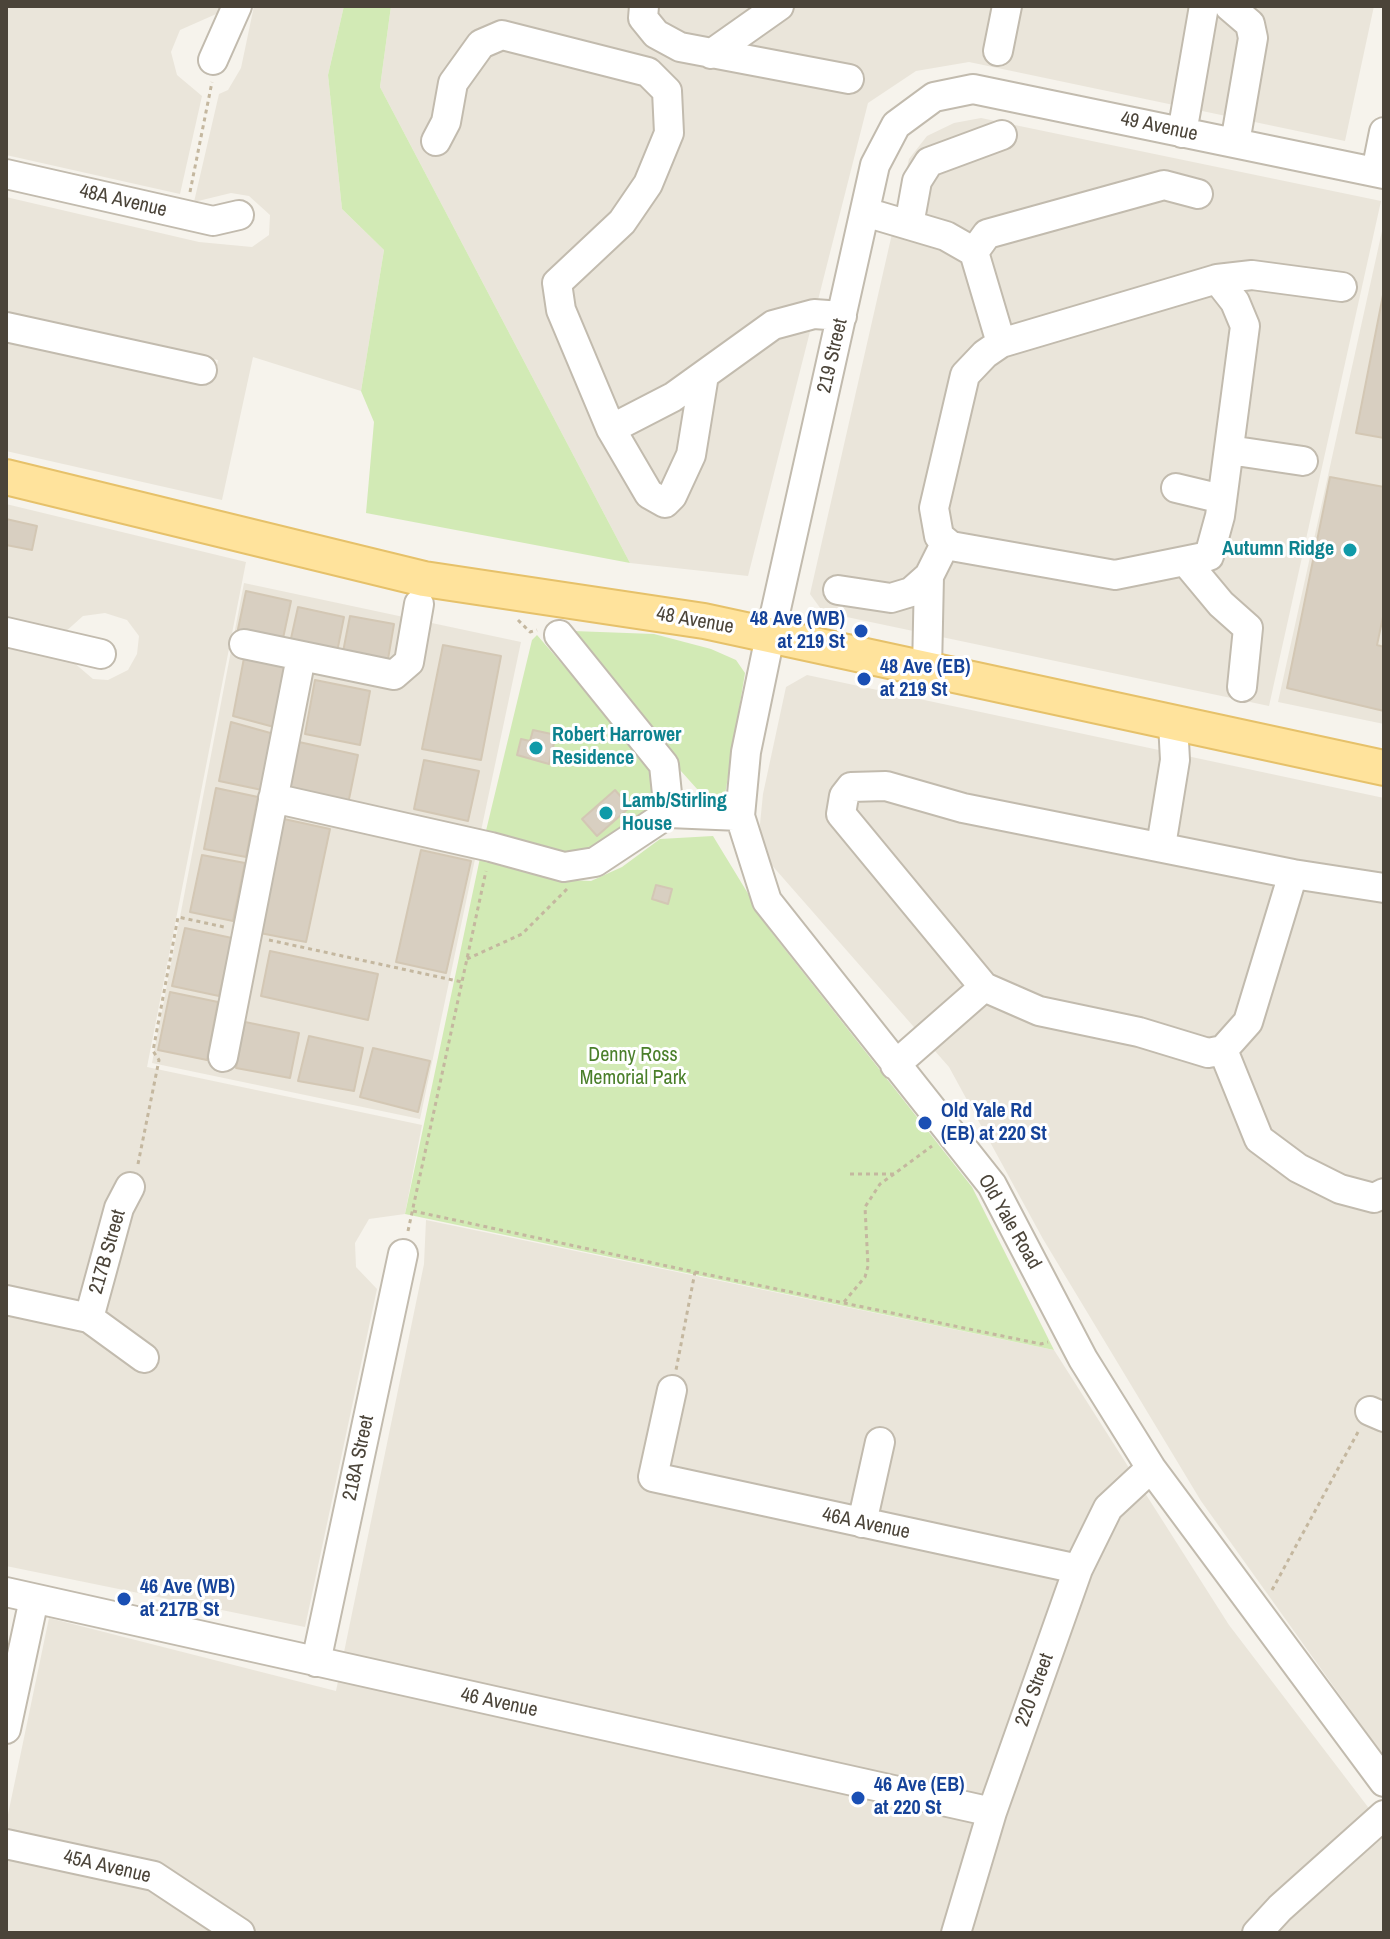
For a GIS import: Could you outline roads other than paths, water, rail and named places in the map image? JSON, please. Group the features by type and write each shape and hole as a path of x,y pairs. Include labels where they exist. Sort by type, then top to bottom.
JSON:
{"main road":[{"name":"48 Avenue","path":"6,477 424,579 704,621 1384,768"}],"street":[{"path":"213,60 237,6"},
{"path":"644,6 643,18 656,34 680,47 849,79"},
{"path":"711,54 779,6"},
{"path":"998,51 1007,6"},
{"path":"1182,133 1204,6"},
{"path":"1229,6 1250,24 1253,38 1235,143"},
{"path":"436,141 446,122 453,83 481,44 502,35 648,72 667,91 669,133 648,184 622,222 557,283 561,310 611,429 649,494 665,503 672,496 691,455 704,375"},
{"name":"49 Avenue","path":"934,97 973,89 1380,173"},
{"name":"219 Street","path":"770,636 875,165 896,125 934,97"},
{"path":"1380,173 1384,132"},
{"path":"909,225 917,181 929,162 1002,135"},
{"name":"48A Avenue","path":"6,174 213,221 239,215"},
{"path":"974,252 987,234 1164,185 1198,194"},
{"path":"865,212 946,236 974,252 1001,343"},
{"path":"1217,279 1235,302 1245,326 1222,499 1209,556 1115,575 951,546 939,536 934,508 965,375 985,354 1001,343 1217,279 1252,275 1342,287"},
{"path":"611,429 673,397 773,325 814,314 842,316"},
{"path":"6,327 202,370"},
{"path":"1229,450 1303,461"},
{"path":"1176,488 1222,499"},
{"path":"838,590 891,598 911,592 929,576 946,542"},
{"path":"1186,562 1221,604 1248,628 1242,687"},
{"path":"927,670 929,576"},
{"path":"244,644 394,675 409,662 419,604"},
{"path":"6,632 101,654"},
{"path":"559,635 664,765 669,813"},
{"name":"Old Yale Road","path":"770,636 746,752 740,816 767,901 992,1185 1071,1336 1151,1468 1384,1782"},
{"path":"223,1057 301,657"},
{"path":"1153,845 1161,754 1173,723"},
{"path":"1293,874 1248,1022 1223,1050 1208,1053 1139,1032 1039,1011 984,987 841,814 844,796 851,787 886,786 963,808 1293,874 1384,888"},
{"path":"273,798 491,847 564,867 581,867 595,862 669,813 740,816"},
{"path":"895,1065 984,987"},
{"path":"1223,1050 1259,1139 1298,1168 1340,1189 1374,1198 1384,1193"},
{"name":"217B Street","path":"89,1318 119,1208 130,1187"},
{"name":"218A Street","path":"316,1662 403,1254"},
{"path":"6,1300 89,1318 144,1358"},
{"name":"46A Avenue","path":"672,1390 653,1477 1078,1569"},
{"path":"862,1523 880,1442"},
{"name":"220 Street","path":"956,1933 992,1812 1078,1569 1108,1508 1151,1468"},
{"name":"46 Avenue","path":"6,1592 992,1812"},
{"path":"6,1729 34,1599"},
{"path":"1257,1933 1280,1908 1384,1815"},
{"name":"45A Avenue","path":"6,1844 154,1876 240,1933"}],"place":[{"name":"Autumn Ridge","path":"1350,550"},
{"name":"48 Ave (WB) at 219 St","path":"861,631"},
{"name":"48 Ave (EB) at 219 St","path":"864,679"},
{"name":"Robert Harrower Residence","path":"536,748"},
{"name":"Lamb/Stirling House","path":"606,813"},
{"name":"Old Yale Rd (EB) at 220 St","path":"925,1123"},
{"name":"46 Ave (WB) at 217B St","path":"124,1599"},
{"name":"46 Ave (EB) at 220 St","path":"858,1798"}],"park label":[{"name":"Denny Ross Memorial Park","path":"633,1068"}]}
